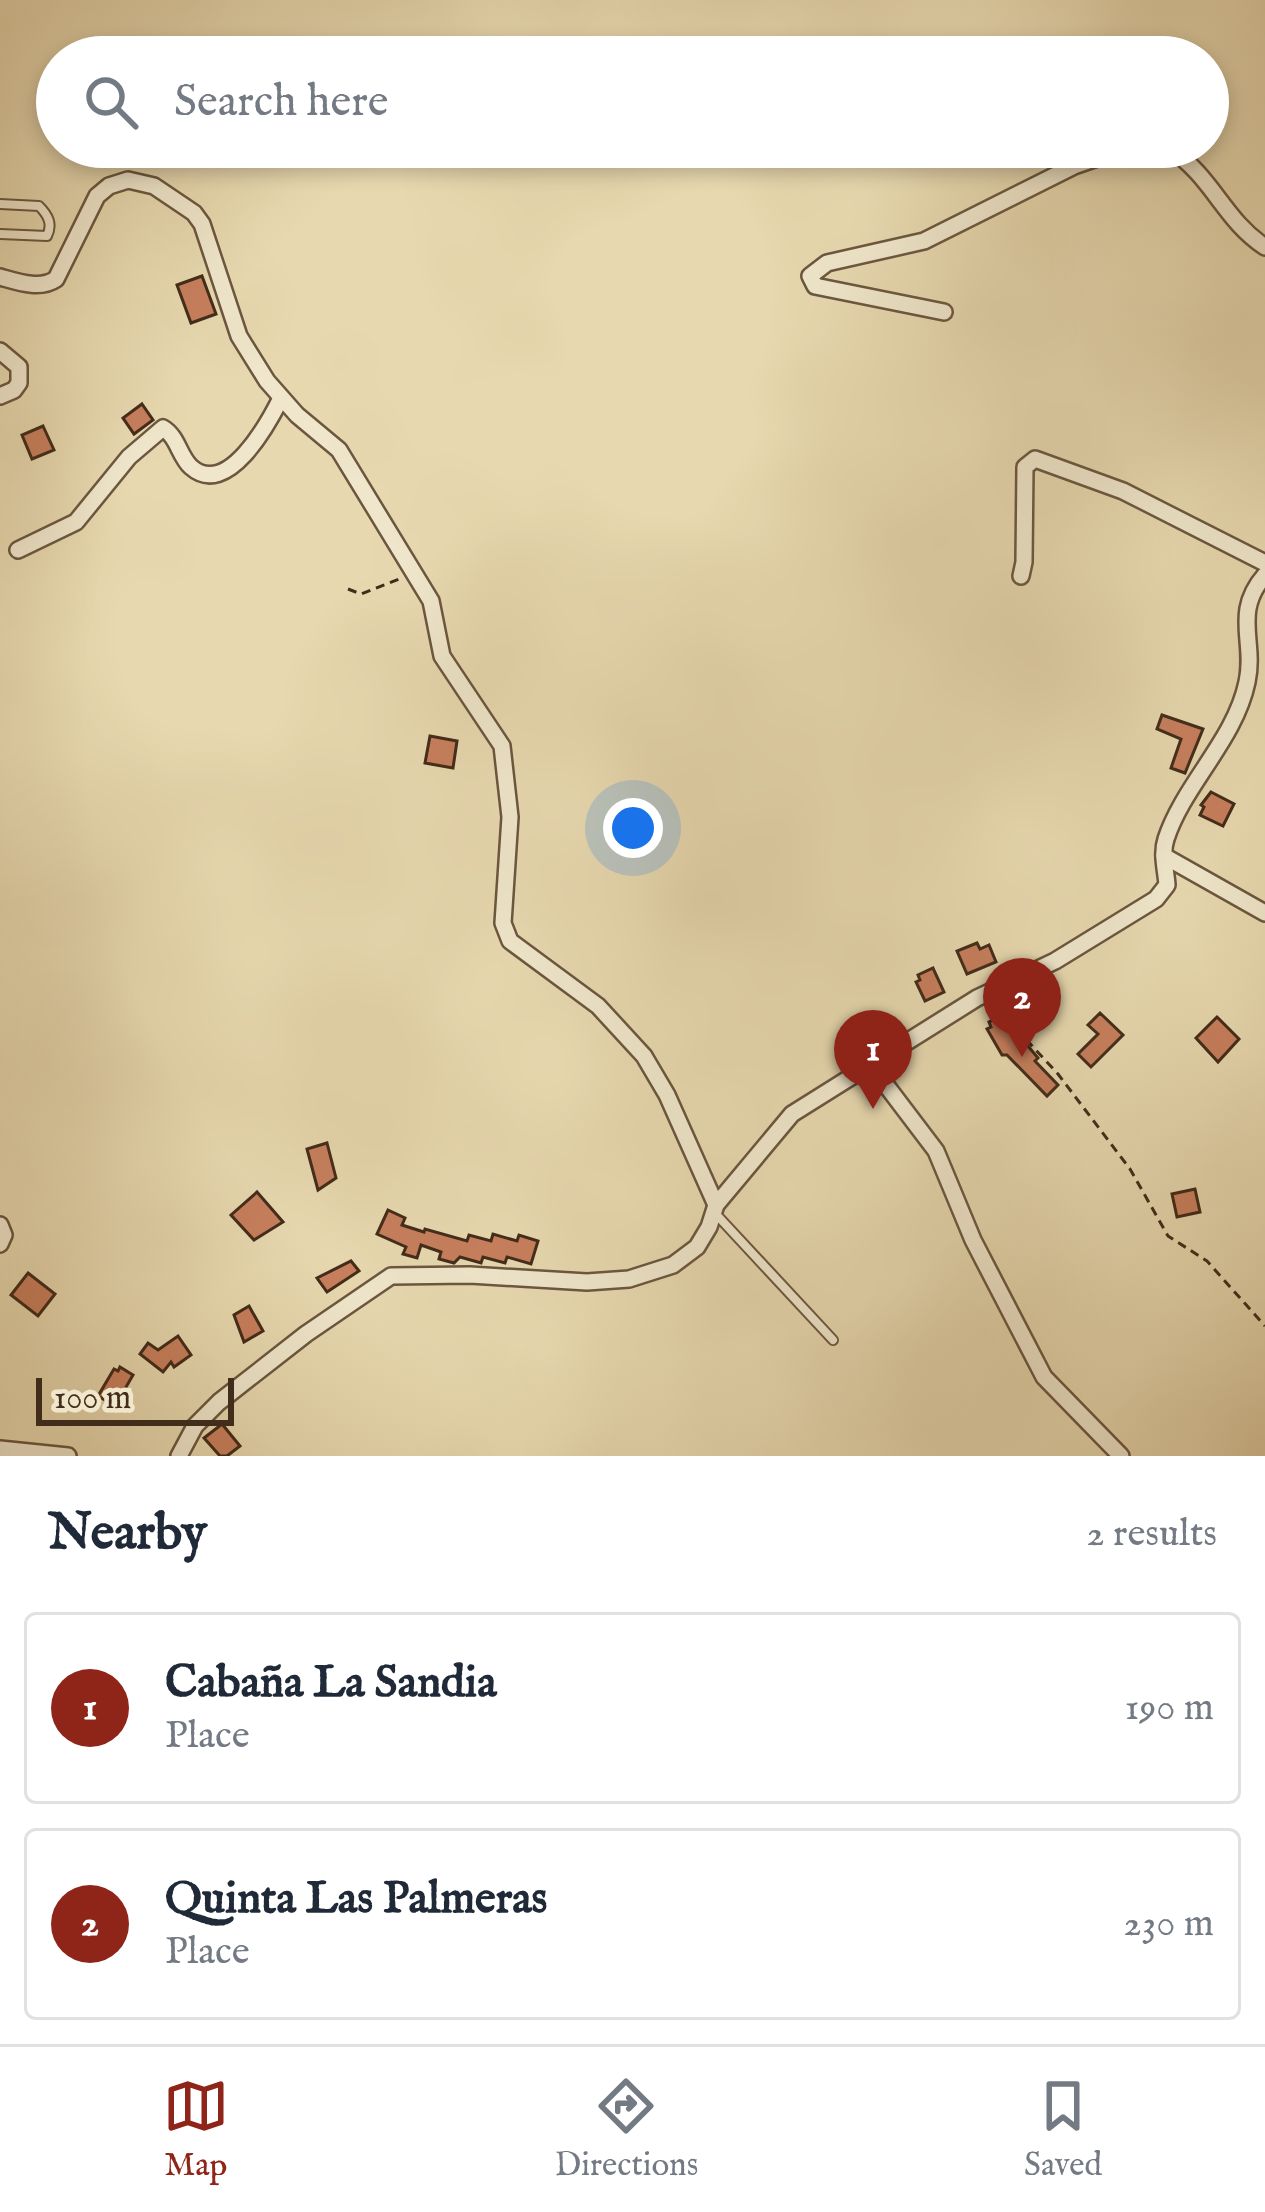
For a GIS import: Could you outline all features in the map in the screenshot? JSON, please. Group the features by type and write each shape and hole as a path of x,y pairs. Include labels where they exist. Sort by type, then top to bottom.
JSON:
{"street":[{"path":"944,313 815,286 811,276 827,262 925,241 1069,168"},
{"path":"1193,168 1209,182 1244,233 1265,247"},
{"path":"0,277 49,284 63,271 97,196 128,180 154,186 202,224 239,336 281,398 339,450 431,602 442,656 502,746 510,817 502,923 510,941 598,1006 644,1056 667,1095 714,1208"},
{"path":"0,351 19,367 20,376 14,390 0,395"},
{"path":"18,550 76,522 129,457 163,428 170,430 189,466 206,475 237,464 281,398"},
{"path":"1021,576 1025,466 1035,459 1123,491 1265,563"},
{"path":"178,1456 195,1426 219,1402 384,1279 451,1275 587,1282 629,1279 686,1258 704,1238 714,1208 792,1114 1156,899 1167,885 1165,842 1179,808 1211,760 1247,682 1244,622 1265,575"},
{"path":"1164,856 1265,913"},
{"path":"870,1064 936,1150 973,1240 1044,1377 1120,1456"},
{"path":"0,1226 4,1235 0,1244"},
{"path":"0,1448 68,1456"}],"lane":[{"path":"0,204 39,206 48,215 50,229 47,236 39,237 0,234"},
{"path":"714,1208 833,1340"}],"path":[{"path":"348,589 361,594 415,573"},
{"path":"998,989 1021,1034 1058,1074 1130,1169 1168,1236 1208,1261 1265,1326"}],"building":[{"path":"202,276 216,314 191,323 177,285"},
{"path":"142,404 153,420 134,434 123,418"},
{"path":"43,426 54,450 32,459 22,435"},
{"path":"1162,715 1203,729 1185,773 1171,768 1181,739 1157,729"},
{"path":"430,736 457,741 453,768 425,763"},
{"path":"1211,792 1234,804 1223,826 1200,815"},
{"path":"977,943 980,949 989,945 996,962 967,974 957,951"},
{"path":"933,968 944,992 925,1001 916,982 918,975"},
{"path":"1100,1013 1123,1035 1091,1067 1078,1054 1098,1034 1088,1025"},
{"path":"1002,1015 1058,1085 1047,1096 1002,1055 987,1029 989,1022"},
{"path":"1217,1017 1239,1039 1218,1062 1196,1038"},
{"path":"327,1143 336,1178 318,1190 307,1149"},
{"path":"1195,1189 1200,1212 1177,1217 1172,1194"},
{"path":"257,1192 283,1222 254,1240 231,1215"},
{"path":"388,1210 405,1218 402,1225 467,1241 469,1235 491,1241 493,1234 538,1241 531,1264 507,1257 505,1263 460,1257 454,1263 439,1259 441,1252 421,1245 417,1258 403,1254 406,1247 377,1234"},
{"path":"351,1261 359,1271 327,1292 317,1278"},
{"path":"28,1273 55,1294 38,1316 11,1295"},
{"path":"249,1306 263,1331 244,1342 234,1315"},
{"path":"178,1336 191,1355 174,1367 171,1362 163,1372 140,1354 148,1343 158,1350"},
{"path":"120,1367 133,1375 115,1406 98,1396"},
{"path":"222,1424 240,1446 227,1456 220,1456 204,1438"}],"place":[{"name":"Quinta Las Palmeras","path":"1022,1057"},
{"name":"Cabaña La Sandia","path":"873,1109"}]}
